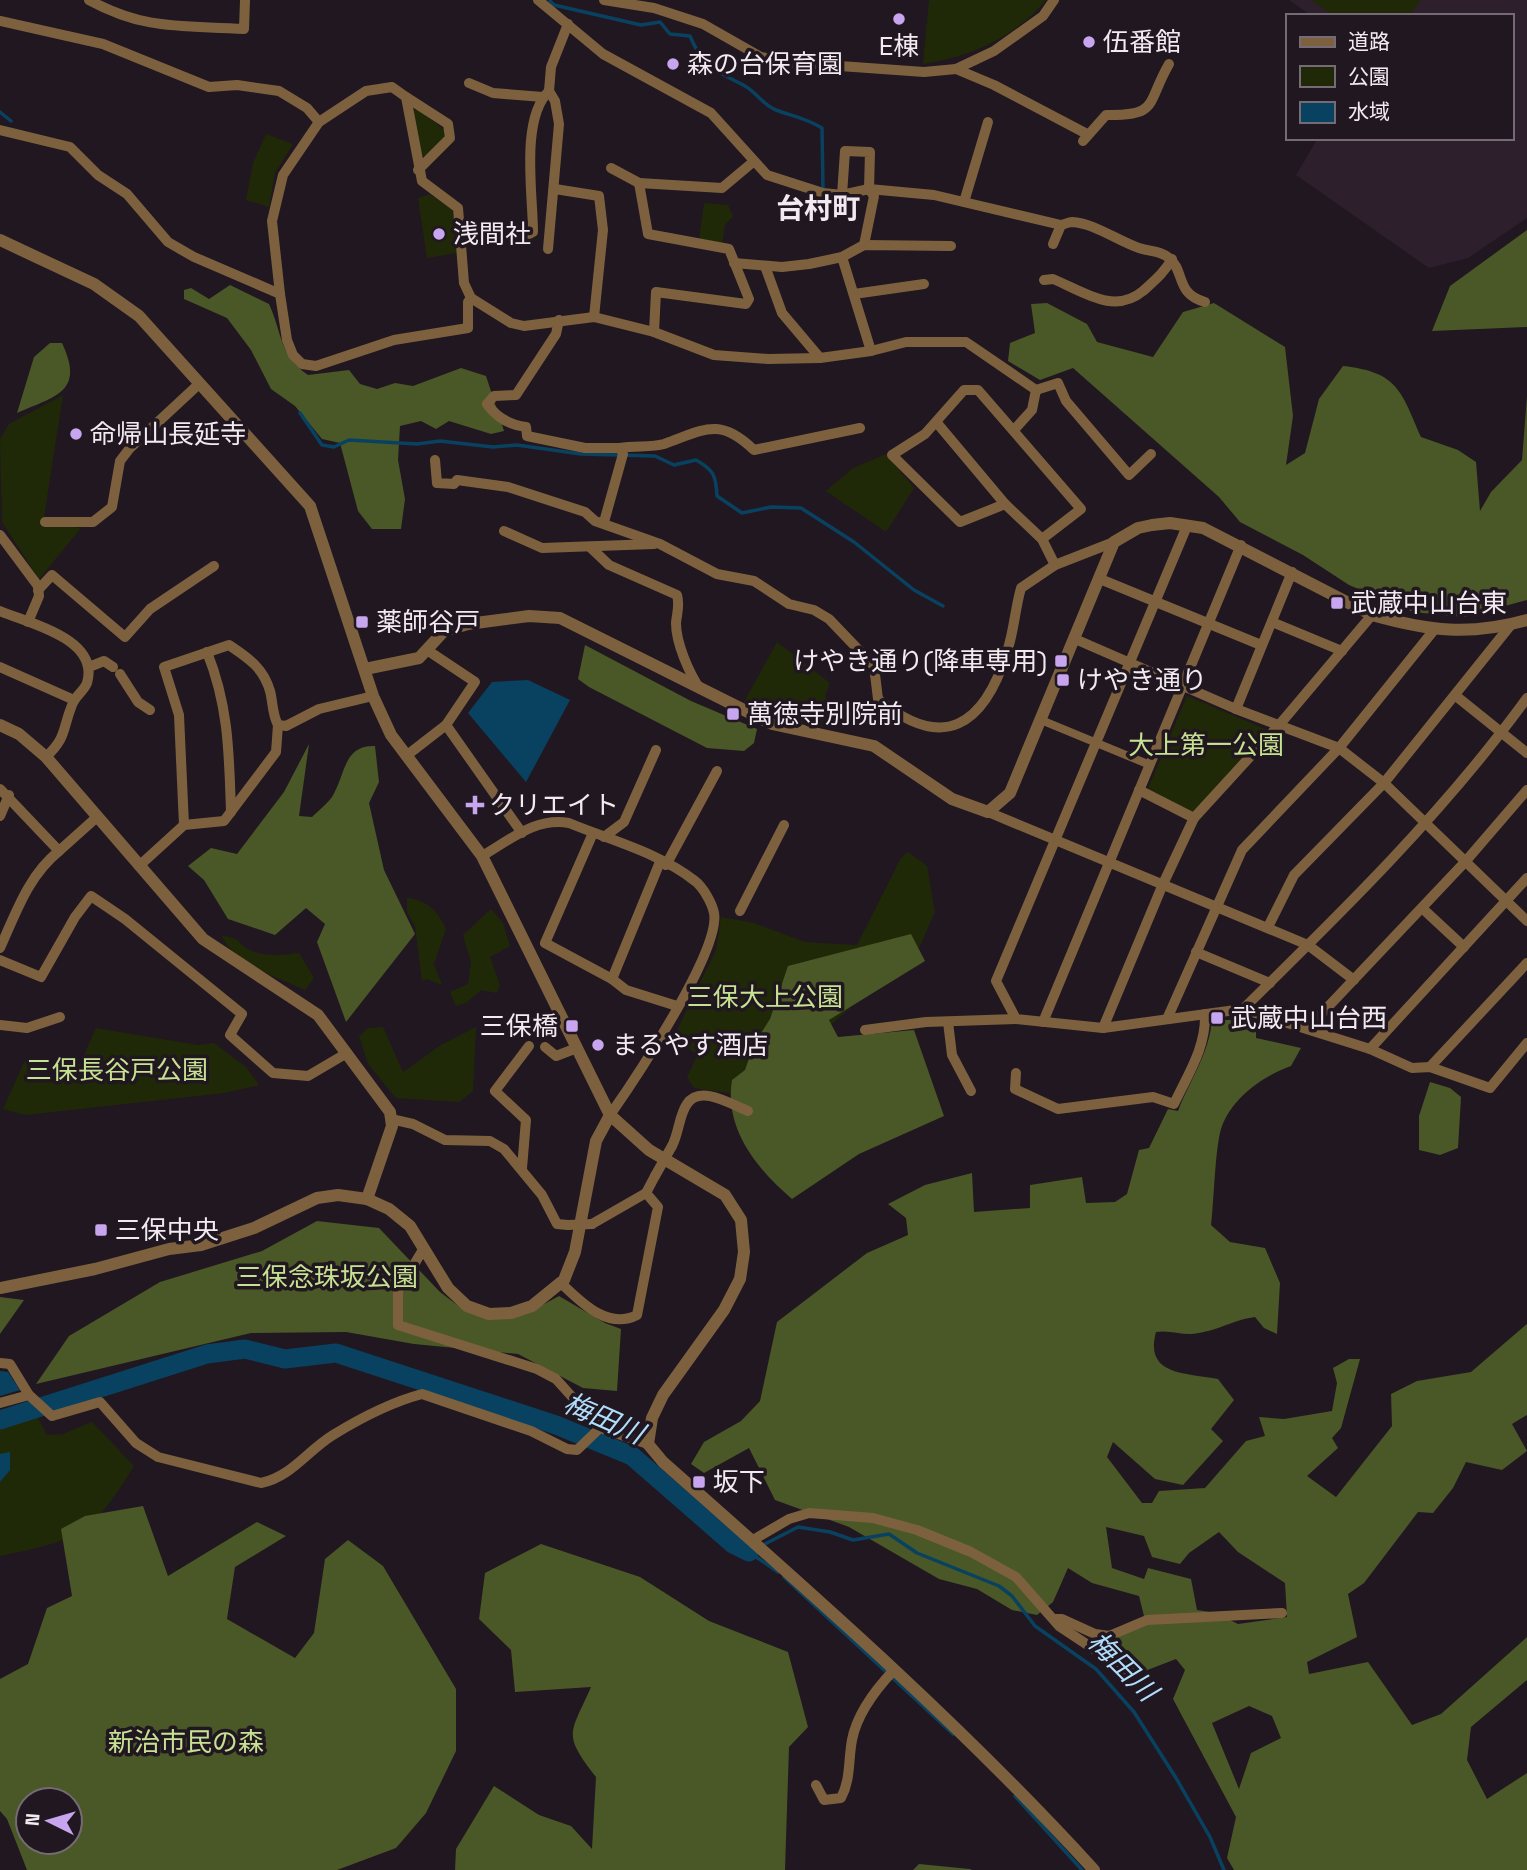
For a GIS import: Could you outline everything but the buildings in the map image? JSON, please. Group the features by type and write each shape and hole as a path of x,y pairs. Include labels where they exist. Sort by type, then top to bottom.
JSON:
{"street":[{"path":"89,0 106,4 156,26 244,29 245,0"},
{"path":"538,0 603,54 711,113 767,175 823,193 842,195 869,189 934,195 1062,225 1073,222 1097,229 1119,242 1148,251 1158,250 1172,259 1180,283 1197,300 1205,302"},
{"path":"604,0 654,8 704,24 761,57 784,62 925,72 956,69 1009,43 1042,16 1054,0"},
{"path":"0,21 103,44 209,87 237,85 279,91 307,108 319,122"},
{"path":"515,242 533,232 531,136 546,94 551,67 568,23"},
{"path":"956,69 994,85 1085,137 1106,115 1135,116 1145,111 1169,64"},
{"path":"469,83 493,93 546,94 555,101 559,124 553,226 548,249"},
{"path":"418,170 450,138 448,124 392,88 366,90 319,122 283,175 275,197 272,221 287,340 293,355 302,364 316,366 394,340 468,328 468,302 471,298"},
{"path":"406,97 422,181 458,208 464,283 471,298 511,323 524,326 594,317 654,332 715,355 768,359 820,358 871,351 906,342 966,342 1036,390"},
{"path":"964,202 988,122"},
{"path":"0,130 70,147 98,175 127,194 169,242 254,285 280,294"},
{"path":"842,195 845,151 870,152 869,189 874,196 864,245"},
{"path":"611,168 639,183 722,188 753,162"},
{"path":"639,183 648,234 729,249 749,299 746,304 656,292 654,332"},
{"path":"555,190 600,196 594,317"},
{"path":"1054,244 1062,225"},
{"path":"0,240 94,284 120,300 200,383 310,506 373,696 391,735 482,856 610,1115 649,1150 724,1195 741,1220 744,1233 740,1279 724,1310 663,1395 652,1418 648,1444"},
{"path":"734,263 795,265 842,257 864,245 951,246"},
{"path":"842,257 871,351"},
{"path":"1044,280 1053,279 1118,304 1134,300 1158,281 1172,259"},
{"path":"765,266 782,313 820,358"},
{"path":"854,294 924,284"},
{"path":"559,320 556,334 516,395 494,396 487,404 495,415 515,426 526,427 527,436 585,448 620,448 636,444 661,445 705,429 735,431 754,450 860,428"},
{"path":"45,522 93,522 112,507 121,461 131,448 200,383"},
{"path":"1036,390 1058,383 1066,401 1129,475 1151,454"},
{"path":"1005,504 960,522 892,455 937,422 964,390 978,390 1081,509 1042,539"},
{"path":"1014,430 1032,410 1036,390"},
{"path":"937,422 1005,504 1042,539 1055,565"},
{"path":"604,522 623,454 620,448"},
{"path":"435,460 437,483 454,484 457,480 508,487 585,512 595,521 660,544 717,574 754,581 789,604 814,610 829,619 874,666 878,699 914,723 932,728 951,728 969,719 983,703 1007,652 1021,588 1055,565 1114,542 1138,528 1170,523 1203,528 1241,545 1373,615 1434,630 1510,626 1527,620"},
{"path":"1017,1019 996,981 1187,526"},
{"path":"504,531 542,548 660,544"},
{"path":"0,535 38,590"},
{"path":"988,812 1010,793 1114,542"},
{"path":"1043,1022 1241,545"},
{"path":"590,547 609,565 677,595 680,606 676,625 693,678 701,690"},
{"path":"28,622 38,590 52,575 125,637 150,609 214,566"},
{"path":"1236,709 1292,572"},
{"path":"1100,579 1261,645"},
{"path":"0,611 72,642 83,652 89,667 86,686 74,700 61,743 46,757"},
{"path":"365,669 409,662 427,650 444,631 468,624 543,615 560,618 772,724 874,746 952,799 1268,927 1308,946 1354,980"},
{"path":"1103,1028 1163,884 1194,818 1280,724 1373,615"},
{"path":"1272,622 1342,651"},
{"path":"1268,927 1294,875 1384,783 1510,626"},
{"path":"1167,1019 1242,850 1339,748 1434,630"},
{"path":"1074,639 1182,687 1339,748 1384,783 1527,921"},
{"path":"139,866 184,825 224,821 276,752 278,725 270,691 260,666 229,645 164,667 179,715 184,825"},
{"path":"406,755 446,725 475,682 427,650"},
{"path":"207,652 219,682 228,727 231,812"},
{"path":"89,667 104,661 116,671 138,702 150,710"},
{"path":"0,667 74,700"},
{"path":"278,725 286,726 319,709 373,696"},
{"path":"1456,696 1527,753"},
{"path":"1243,1009 1308,946 1423,823 1502,732 1527,698"},
{"path":"1041,720 1150,765"},
{"path":"0,725 19,734 46,757 203,939 318,1015 390,1112 393,1126 367,1199"},
{"path":"446,725 522,833"},
{"path":"604,837 624,822 656,750"},
{"path":"612,979 663,864 717,771"},
{"path":"1139,790 1194,818"},
{"path":"1308,1028 1465,862 1527,790"},
{"path":"5,792 58,850"},
{"path":"0,816 5,792"},
{"path":"0,948 31,881 58,850 97,817"},
{"path":"0,1288 95,1269 169,1249 201,1245 254,1228 317,1198 338,1195 367,1199 389,1209 410,1226 448,1288 467,1306 489,1314 511,1313 533,1306 562,1284 575,1252 596,1141 707,953 714,914 697,882 604,837 553,820 537,824 482,856"},
{"path":"740,911 784,825"},
{"path":"593,833 545,943 612,979 626,990 677,1006"},
{"path":"1370,1049 1508,902 1527,878"},
{"path":"0,960 41,977 75,917 91,896 125,919 242,1014 230,1035 273,1073 308,1076 347,1053"},
{"path":"1422,908 1464,947"},
{"path":"1196,952 1270,983"},
{"path":"1430,1067 1527,963"},
{"path":"865,1030 1017,1019 1103,1028 1243,1009 1370,1049 1412,1068 1430,1067 1490,1087 1527,1043"},
{"path":"1016,1073 1015,1089 1058,1109 1153,1097 1174,1104 1196,1061 1205,1034 1205,1014"},
{"path":"0,1025 27,1028 60,1017"},
{"path":"948,1022 952,1055 971,1091"},
{"path":"522,1168 526,1120 495,1091 528,1046"},
{"path":"545,1047 556,1056 577,1048"},
{"path":"391,1119 413,1124 445,1140 490,1141 504,1149 542,1195 557,1224 568,1225 592,1224 646,1193 673,1146 687,1104 696,1096 707,1095 748,1111"},
{"path":"562,1284 596,1313 629,1319 637,1315 658,1207 646,1193"},
{"path":"424,1248 398,1291 398,1325 556,1378 600,1428 648,1444 663,1462 753,1540 890,1674 1013,1782 1094,1870"},
{"path":"0,1363 10,1364 30,1395 52,1416 100,1402 136,1443 158,1457 261,1483 278,1480 332,1436 407,1398 422,1394 577,1450 600,1428"},
{"path":"0,1403 30,1395"},
{"path":"753,1540 789,1519 809,1513 884,1521 917,1530 971,1552 1016,1577 1054,1619 1130,1673"},
{"path":"1054,1619 1062,1619 1095,1634 1109,1636 1147,1620 1282,1613"},
{"path":"816,1784 824,1800 841,1798 849,1784 856,1726 890,1674"}],"shaded area":[{"path":"1289,0 1527,0 1527,218 1468,258 1429,268 1296,175 1317,140 1513,140 1513,14 1309,14"}],"green space":[{"path":"929,0 1046,0 1020,25 991,43 958,56 923,64"},
{"path":"1311,0 1421,0 1411,14 1330,14"},
{"path":"417,108 444,130 445,138 430,155 422,156 412,112"},
{"path":"266,134 293,144 275,173 269,207 246,200 253,163"},
{"path":"430,194 452,210 458,232 456,253 427,258 418,198"},
{"path":"704,203 728,205 733,216 725,225 722,244 699,241"},
{"path":"1527,230 1527,327 1432,331 1450,286"},
{"path":"230,285 269,304 286,351 308,375 349,370 360,384 377,389 395,383 413,386 461,368 486,376 504,431 491,434 449,421 436,429 421,421 400,426 398,460 405,499 401,529 372,529 358,511 340,443 322,439 295,406 271,389 251,350 227,318 184,299 184,290 191,288 209,299"},
{"path":"1047,303 1087,324 1097,342 1153,357 1183,312 1214,303 1285,347 1293,416 1286,465 1305,453 1319,399 1343,366 1376,373 1395,386 1421,437 1458,450 1476,462 1480,511 1491,492 1522,460 1527,396 1527,600 1464,617 1413,612 1349,585 1303,555 1240,522 1219,497 1073,368 1040,380 1008,361 1010,343 1035,333 1031,304"},
{"path":"50,343 62,343 70,372 68,382 63,390 54,396 17,413 34,357"},
{"path":"63,395 43,524 81,528 39,579 2,522 0,439 9,424"},
{"path":"886,454 914,488 886,532 826,491 853,468"},
{"path":"777,642 830,683 825,696 839,714 837,729 768,717 744,702"},
{"path":"585,645 691,701 757,729 754,743 744,751 707,748 589,687 578,679"},
{"name":"大上第一公園","path":"1187,696 1270,731 1193,813 1147,791"},
{"path":"309,744 299,816 312,817 332,797 351,756 357,750 375,746 379,782 369,803 384,870 415,934 346,1022 317,942 325,924 306,908 275,935 228,919 204,880 188,866 211,848 237,854 284,792"},
{"name":"三保大上公園","path":"908,852 927,866 935,912 919,948 833,1023 770,1087 751,1096 694,1088 687,1077 697,1056 675,1034 716,950 721,917 754,923 805,942 857,945 901,858"},
{"path":"407,898 420,901 431,908 446,929 434,964 442,985 427,979 422,981 415,926 407,912"},
{"path":"491,909 503,923 510,946 490,957 500,985 497,993 481,990 466,1003 456,1006 450,992 468,984 471,962 463,935"},
{"path":"911,934 925,961 829,1020 838,1037 914,1030 944,1116 859,1154 792,1199 767,1175 746,1147 733,1115 732,1080 745,1070 754,1044 770,1019 788,966"},
{"path":"222,936 233,938 257,953 299,953 314,978 305,990 270,975 236,955"},
{"path":"1212,1020 1246,1020 1256,1023 1256,1038 1301,1048 1291,1066 1260,1082 1233,1106 1222,1126 1215,1174 1211,1225 1230,1242 1265,1248 1280,1283 1277,1334 1264,1328 1255,1317 1199,1333 1156,1332 1156,1357 1162,1365 1181,1373 1218,1379 1234,1400 1211,1429 1223,1441 1183,1485 1155,1479 1113,1442 1107,1457 1142,1503 1152,1503 1159,1491 1205,1488 1246,1441 1265,1436 1259,1417 1284,1419 1332,1411 1337,1383 1333,1368 1349,1359 1360,1359 1341,1428 1332,1438 1338,1448 1307,1476 1336,1497 1392,1426 1391,1394 1417,1381 1471,1372 1527,1324 1527,1415 1512,1424 1527,1451 1502,1470 1466,1462 1453,1488 1433,1513 1418,1512 1364,1583 1348,1594 1357,1637 1307,1662 1309,1674 1368,1662 1412,1725 1441,1714 1527,1637 1527,1680 1471,1727 1467,1760 1487,1799 1527,1773 1527,1870 1234,1870 1227,1858 1236,1817 1173,1699 1185,1670 1176,1659 1137,1674 1090,1641 1106,1642 1146,1624 1139,1596 1092,1583 1068,1568 1053,1602 1037,1615 1012,1610 977,1589 939,1579 849,1527 775,1500 749,1448 704,1473 691,1464 704,1442 741,1421 760,1401 777,1322 867,1253 908,1235 906,1218 888,1204 925,1185 972,1173 974,1212 1030,1208 1030,1185 1082,1177 1086,1203 1115,1202 1127,1194 1139,1150 1149,1148 1168,1109 1178,1111 1203,1056","holes":["1106,1527 1144,1536 1152,1557 1180,1564 1189,1553 1219,1532 1238,1552 1285,1583 1287,1617 1238,1624 1216,1613 1197,1610 1191,1579 1148,1568 1144,1579 1112,1568","1249,1706 1272,1716 1281,1738 1251,1753 1239,1789 1212,1723"]},
{"path":"383,1027 403,1072 441,1045 476,1027 473,1091 459,1102 396,1098 368,1064 359,1036 368,1028"},
{"name":"三保長谷戸公園","path":"96,1028 198,1045 214,1043 246,1067 259,1085 225,1093 25,1115 3,1109 25,1060 42,1081 55,1077 59,1062 80,1064"},
{"path":"1430,1082 1450,1088 1461,1097 1458,1148 1440,1155 1419,1150 1419,1116"},
{"name":"三保念珠坂公園","path":"317,1221 379,1228 440,1292 460,1307 524,1315 559,1296 605,1323 621,1329 617,1391 583,1388 518,1354 414,1344 346,1332 251,1333 36,1384 69,1336 160,1282 262,1251"},
{"path":"0,1297 24,1300 0,1334"},
{"path":"37,1416 47,1435 63,1434 92,1422 134,1466 106,1507 80,1531 48,1545 0,1556 0,1429"},
{"name":"新治市民の森","path":"143,1506 168,1576 257,1522 286,1536 235,1567 227,1619 295,1658 314,1633 325,1559 348,1540 383,1566 456,1689 456,1751 426,1813 396,1848 337,1870 27,1870 22,1856 84,1856 84,1786 14,1786 14,1837 7,1819 0,1811 0,1679 28,1664 47,1608 72,1596 61,1529 85,1516"},
{"path":"541,1544 640,1577 709,1621 788,1652 808,1727 789,1747 785,1870 455,1870 456,1849 494,1786 539,1815 571,1826 592,1849 596,1777 578,1751 573,1734 574,1725 591,1687 515,1692 511,1650 479,1619 485,1573"},
{"path":"919,1864 970,1869 972,1870 913,1870"}],"water":[{"path":"528,680 570,700 526,782 468,713 492,682"},
{"path":"0,1371 8,1372 20,1390 0,1396"},
{"path":"10,1452 10,1470 0,1482 0,1454"}],"waterway":[{"path":"550,1 554,5 641,25 660,22 670,34 690,36 700,55 719,72 749,89 772,108 822,128 823,188"},
{"path":"0,112 11,121"},
{"path":"300,413 322,445 334,447 349,440 417,444 440,441 493,447 517,445 581,454 655,456 674,465 696,460 713,474 717,496 742,513 771,507 801,508 854,542 914,590 943,606"},
{"name":"梅田川","path":"0,1420 207,1354 245,1349 285,1359 336,1353 556,1425 632,1456 733,1544 749,1552"},
{"name":"梅田川","path":"763,1545 798,1527 830,1532 853,1540 889,1534 917,1553 999,1586 1012,1596 1035,1626 1096,1669 1134,1712 1210,1837 1224,1870"},
{"path":"749,1552 778,1572"},
{"path":"784,1577 953,1734"},
{"path":"1015,1796 1082,1870"}],"place":[{"name":"E棟","path":"899,19"},
{"name":"伍番館","path":"1089,42"},
{"name":"森の台保育園","path":"673,64"},
{"name":"浅間社","path":"439,234"},
{"name":"命帰山長延寺","path":"76,434"},
{"name":"武蔵中山台東","path":"1337,603"},
{"name":"薬師谷戸","path":"362,622"},
{"name":"けやき通り(降車専用)","path":"1061,661"},
{"name":"けやき通り","path":"1063,680"},
{"name":"萬徳寺別院前","path":"733,714"},
{"name":"クリエイト","path":"475,805"},
{"name":"武蔵中山台西","path":"1217,1018"},
{"name":"三保橋","path":"572,1026"},
{"name":"まるやす酒店","path":"598,1045"},
{"name":"三保中央","path":"101,1230"},
{"name":"坂下","path":"699,1482"}],"district":[{"name":"台村町","path":"818,208"}]}
